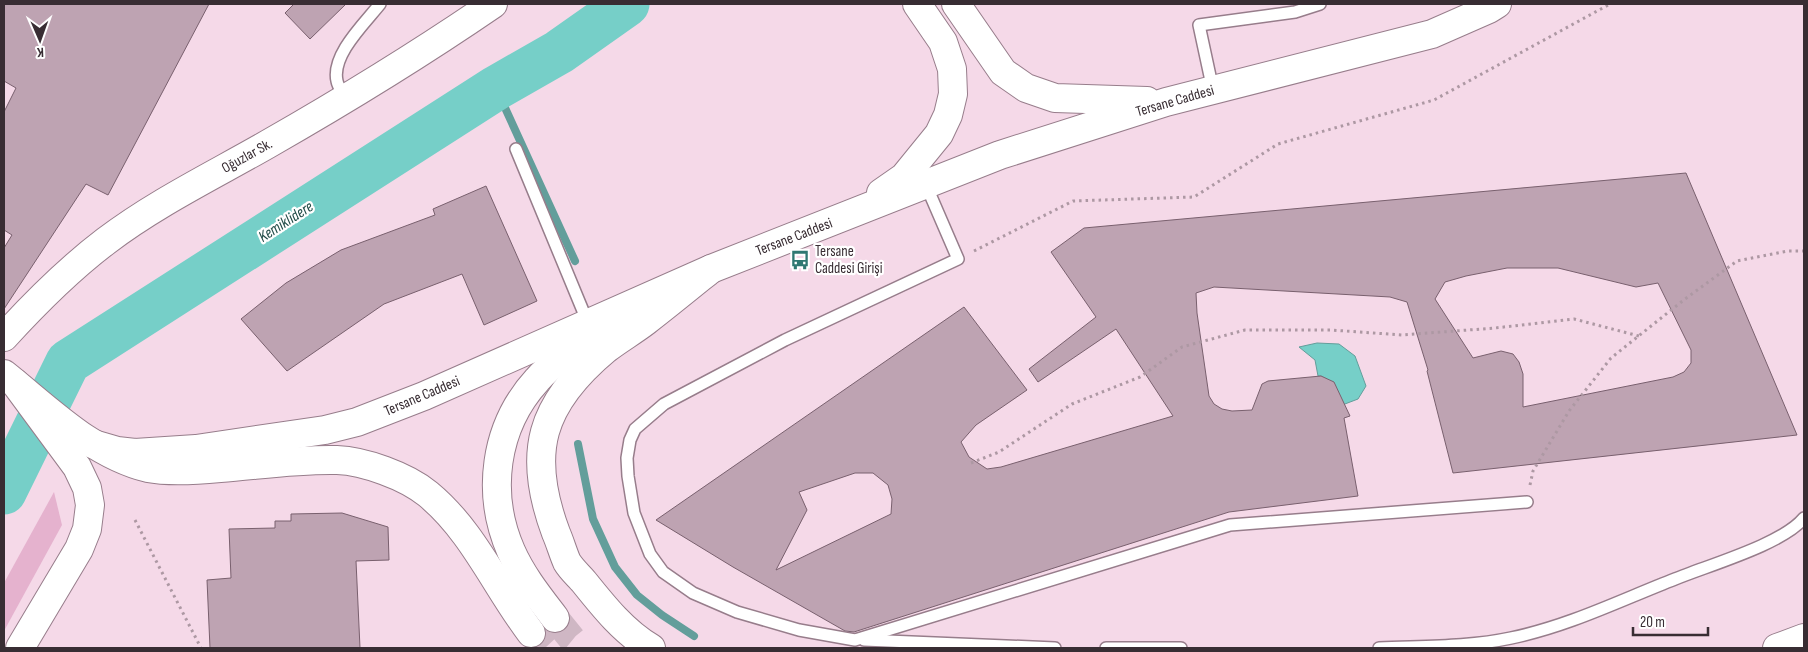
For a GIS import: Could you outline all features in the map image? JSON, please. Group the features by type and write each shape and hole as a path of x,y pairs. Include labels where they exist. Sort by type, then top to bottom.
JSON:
{"main road":[{"name":"Oğuzlar Sk.","path":"8,331 67,274 107,240 178,194 346,99 493,4"},
{"path":"854,214 904,177 939,134 948,115 953,94 952,69 943,42 917,4"},
{"path":"956,4 1003,72 1026,88 1055,98 1166,102"},
{"name":"Tersane Caddesi","path":"93,444 116,451 135,453 196,449 325,430 357,422 388,411 711,269 1000,155 1166,102 1432,34 1490,5"},
{"path":"651,648 636,639 605,608 567,562 546,501 540,470 542,444 548,419 560,397 583,371 606,349 647,320 711,269"},
{"path":"555,618 528,583 511,551 500,518 496,485 500,448 523,397 537,379 560,359 662,290"},
{"path":"10,379 93,444 120,458 150,468 196,471 293,462 339,460 366,466 403,478 427,493 468,536 513,609 531,632"},
{"path":"10,379 77,467 88,488 90,505 87,529 79,549 20,648"},
{"path":"1777,648 1804,638"}],"lane":[{"path":"346,99 337,80 338,60 349,42 380,4"},
{"path":"1213,90 1199,25 1294,12 1320,4"},
{"path":"516,149 588,323"},
{"path":"926,185 958,259 785,340 664,404 635,429 630,440 627,458 634,513 650,554 662,572 693,593 737,612 800,630 855,640 1055,648"},
{"path":"855,640 1230,525 1527,502"},
{"path":"1379,648 1465,644 1509,638 1548,629 1753,549 1798,526 1804,518"},
{"path":"1106,648 1181,648"}],"path":[{"path":"958,259 1073,201 1194,197 1278,144 1434,100 1610,4"},
{"path":"1527,502 1533,471 1569,411 1611,358 1685,299 1737,261 1788,251 1804,251"},
{"path":"971,463 999,452 1072,404 1140,377 1182,347 1244,330 1331,330 1402,336 1574,320 1639,336"},
{"path":"136,520 201,648"}],"shaded area":[{"path":"1317,343 1339,344 1355,356 1366,386 1358,399 1337,407 1334,383 1318,376 1315,360 1299,347"},
{"path":"54,492 62,525 4,631 4,583"}],"building":[{"path":"4,4 209,4 108,195 86,184 4,309 4,248 12,235 4,230 4,112 16,88 4,81"},
{"path":"294,4 346,4 310,39 285,13"},
{"path":"1686,173 1797,435 1453,473 1428,370 1407,302 1390,297 1214,287 1196,293 1197,313 1209,396 1214,404 1222,409 1232,411 1252,410 1262,384 1268,381 1321,376 1334,382 1350,416 1344,418 1358,496 1229,512 854,632 845,631 733,567 656,520 964,307 1027,390 976,425 961,442 969,457 987,469 1001,467 1173,416 1116,329 1038,382 1029,369 1096,317 1051,252 1084,228","holes":["1507,268 1558,268 1636,287 1658,283 1691,350 1691,363 1684,372 1673,377 1523,407 1523,374 1519,362 1513,354 1501,351 1473,358 1435,299 1445,282","855,473 873,473 888,485 892,499 891,514 776,570 807,510 799,492"]},
{"path":"486,186 537,301 484,325 462,274 384,304 287,371 241,319 286,283 341,250 435,215 433,209"},
{"path":"342,513 388,527 389,560 356,561 360,648 210,648 207,580 231,578 229,529 275,528 275,521 291,521 291,514"}],"waterway":[{"name":"Kemiklidere","path":"4,492 68,362 496,88 559,52 627,4"},
{"path":"496,88 575,261"},
{"path":"578,444 593,519 615,567 637,595 662,615 694,636"}],"tunnel":[{"path":"555,618 572,639 583,648"},
{"path":"531,633 545,648"}],"place":[{"name":"Tersane Caddesi Girişi","path":"800,260"}]}
